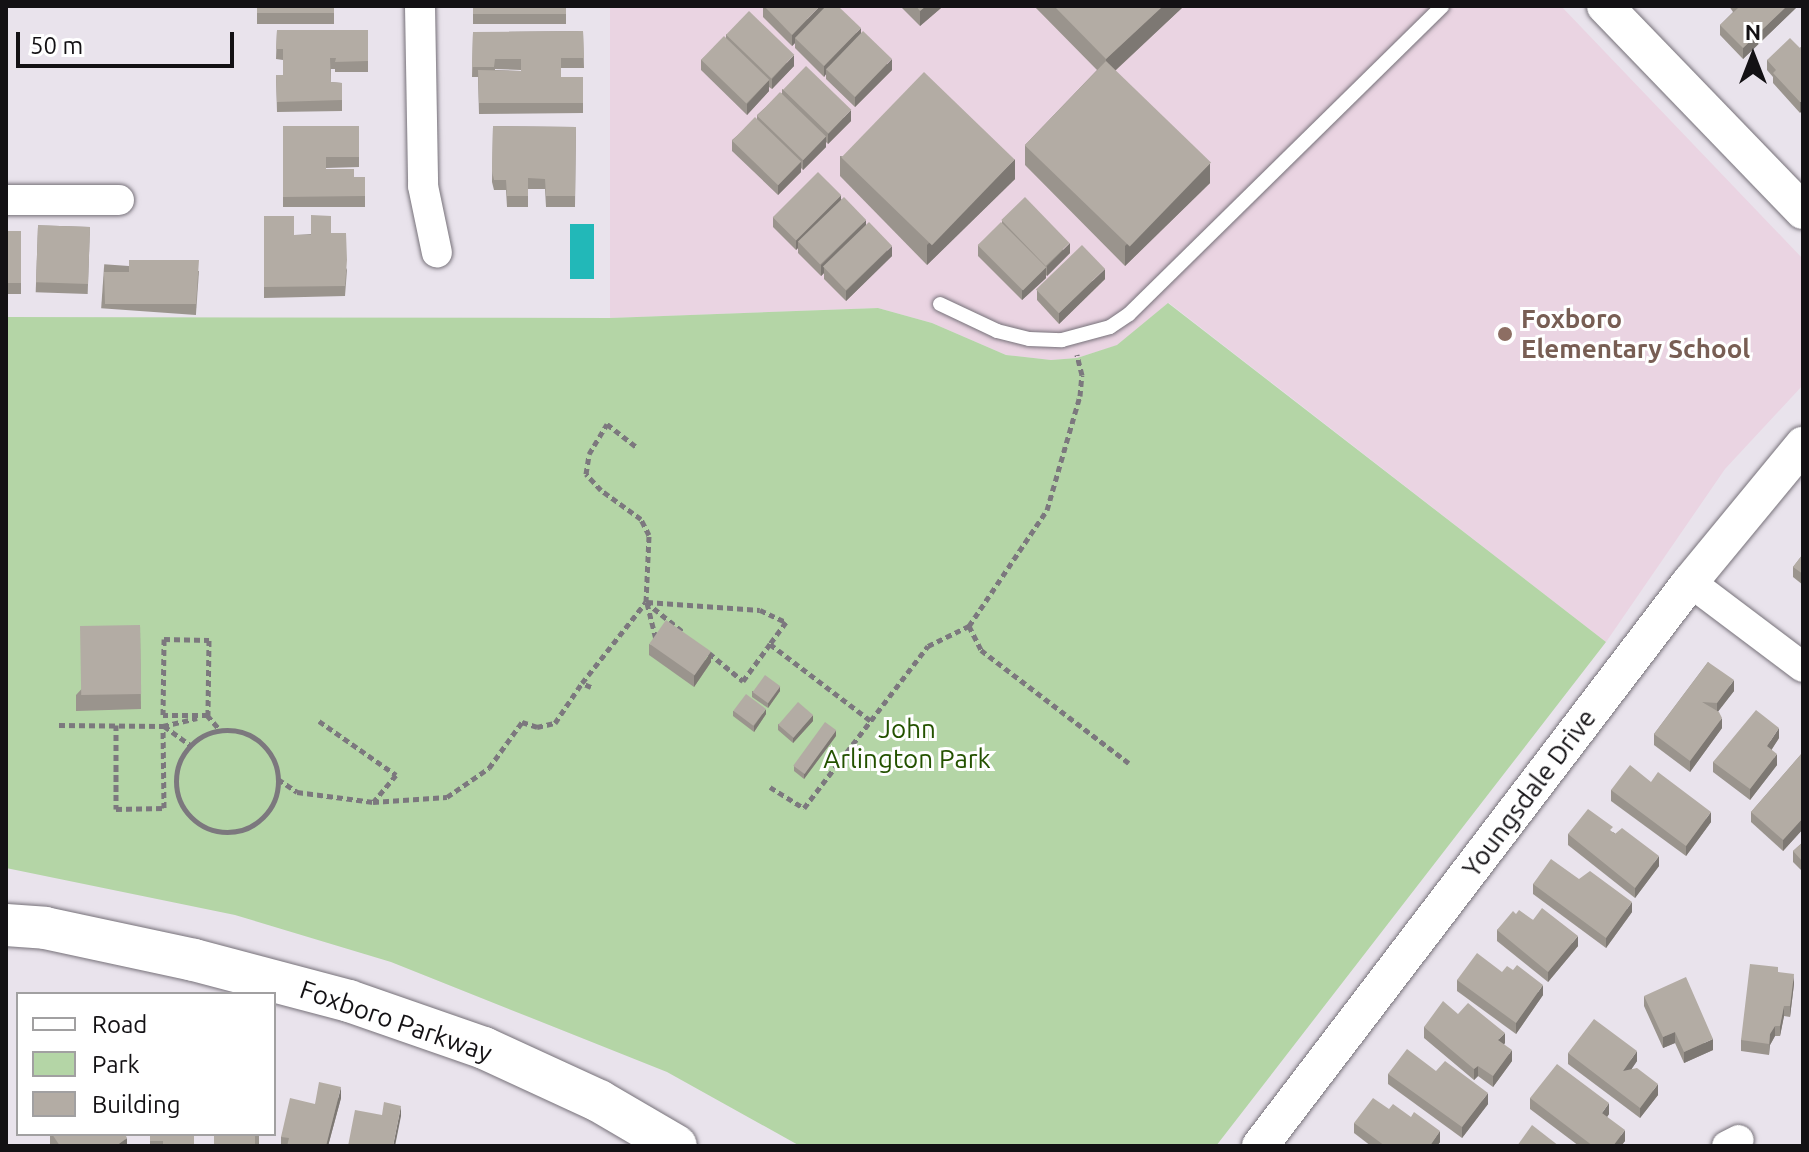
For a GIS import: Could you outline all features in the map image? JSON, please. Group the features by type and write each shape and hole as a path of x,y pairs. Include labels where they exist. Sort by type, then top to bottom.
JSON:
{"main road":[{"name":"Foxboro Parkway","path":"6,925 45,928 194,960 349,1001 484,1048 599,1101 676,1146"}],"street":[{"path":"420,6 423,186 437,253"},
{"path":"1605,6 1803,211"},
{"path":"6,200 119,200"},
{"name":"Youngsdale Drive","path":"1260,1146 1690,582 1803,445"},
{"path":"1690,582 1803,667"}],"lane":[{"path":"940,304 997,331 1029,339 1073,338 1110,327 1129,314 1442,6"}],"path":[{"path":"770,787 804,808 928,646 969,626 1047,510 1080,396 1082,375 1073,338"},
{"path":"636,447 607,424 589,454 586,474 601,490 641,519 649,535 646,602 657,642"},
{"path":"646,602 695,642"},
{"path":"646,602 760,610 786,622 743,681 707,651"},
{"path":"278,779 297,792 373,802 447,797 489,768 522,722 537,727 555,723 582,683 646,602"},
{"path":"969,626 981,650 1129,763"},
{"path":"208,715 163,715 164,639 209,640 208,715 220,730"},
{"path":"770,644 871,721"},
{"path":"582,683 591,687"},
{"path":"59,725 163,726 208,715"},
{"path":"319,721 396,775 373,802"},
{"path":"116,725 116,809 164,808 163,726"},
{"path":"163,726 190,745"},
{"path":"220,730 237,731 266,748 275,763 278,779 276,796 256,823 240,830 207,828 188,813 176,791 180,759 190,745 220,730"}],"shaded area":[{"name":"Foxboro Elementary School","path":"610,6 1561,6 1803,259 1803,385 1725,469 1606,642 1169,303 1118,345 1077,358 1051,360 1006,355 932,323 878,308 610,318"}],"green space":[{"name":"John Arlington Park","path":"1168,303 1606,642 1216,1146 800,1146 667,1072 391,962 235,915 6,868 6,317 610,318 878,308 932,323 1006,355 1051,360 1077,358 1117,345"}],"water":[{"path":"570,224 594,224 594,279 570,279"}],"building":[{"path":"257,6 334,6 334,13 257,13"},
{"path":"473,6 566,6 566,14 473,14"},
{"path":"764,6 820,6 792,35"},
{"path":"826,6 838,6 861,28 824,66 795,38"},
{"path":"1054,6 1163,6 1106,59"},
{"path":"1737,6 1787,6 1743,48 1720,25"},
{"path":"749,11 794,55 771,79 726,35"},
{"path":"277,30 368,30 368,61 335,62 336,58 330,58 331,82 342,83 342,100 277,102 276,75 283,75 283,49 276,49"},
{"path":"583,31 584,58 561,58 561,77 583,77 583,103 479,103 478,70 521,71 521,59 495,59 494,67 472,67 473,32"},
{"path":"863,31 892,59 855,97 826,69"},
{"path":"724,36 769,80 746,104 701,60"},
{"path":"1790,38 1800,48 1803,45 1803,100 1800,102 1773,73 1776,70 1767,60"},
{"path":"1106,61 1211,162 1130,247 1025,145"},
{"path":"806,66 851,110 828,134 783,90"},
{"path":"924,72 1015,160 932,245 841,158"},
{"path":"780,92 826,136 803,160 757,116"},
{"path":"755,117 801,161 778,185 732,141"},
{"path":"283,126 359,126 359,157 326,157 326,169 354,169 354,177 365,177 365,196 283,197"},
{"path":"493,126 576,127 575,196 546,196 545,179 528,178 528,196 507,196 506,180 494,180 492,171"},
{"path":"818,172 841,195 796,241 773,217"},
{"path":"844,197 866,220 820,264 798,241"},
{"path":"1025,197 1069,243 1046,266 1001,220"},
{"path":"311,215 331,216 331,233 346,233 345,286 264,287 264,216 294,216 294,235 311,235"},
{"path":"869,222 892,246 846,290 823,266"},
{"path":"1001,222 1046,267 1023,291 978,245"},
{"path":"38,225 90,227 88,284 36,282"},
{"path":"6,231 21,231 21,283 6,283"},
{"path":"1082,245 1105,269 1059,313 1036,289"},
{"path":"129,260 199,260 196,304 105,304 104,272 129,272"},
{"path":"1803,554 1803,574 1793,567"},
{"path":"666,620 711,652 694,675 649,644"},
{"path":"140,625 141,694 81,695 80,626"},
{"path":"1708,662 1734,680 1717,703 1702,702 1719,712 1722,718 1690,761 1654,734"},
{"path":"765,675 780,686 768,703 753,692"},
{"path":"746,694 766,709 753,726 733,711"},
{"path":"798,702 813,715 793,738 778,725"},
{"path":"1756,710 1779,728 1767,746 1777,754 1750,789 1713,762"},
{"path":"825,722 836,730 805,774 793,766"},
{"path":"1803,752 1803,818 1783,840 1751,812"},
{"path":"1630,765 1651,782 1658,772 1711,812 1686,846 1611,790"},
{"path":"1588,809 1613,827 1610,830 1615,834 1622,828 1659,856 1635,888 1568,834"},
{"path":"1803,842 1803,862 1793,851"},
{"path":"1551,859 1579,879 1590,871 1632,902 1606,938 1533,884"},
{"path":"1542,908 1578,936 1548,972 1497,930 1513,911 1516,914 1519,910 1533,920"},
{"path":"1477,953 1502,972 1507,966 1513,970 1517,965 1543,985 1516,1023 1457,980"},
{"path":"1750,964 1778,967 1778,972 1794,974 1790,1006 1784,1006 1780,1026 1775,1026 1770,1034 1769,1044 1741,1040"},
{"path":"1686,977 1713,1039 1684,1052 1675,1032 1663,1037 1644,996"},
{"path":"1443,1001 1458,1014 1468,1003 1505,1033 1498,1040 1512,1050 1493,1076 1478,1066 1474,1069 1424,1027"},
{"path":"1594,1019 1637,1051 1623,1071 1637,1068 1658,1084 1640,1108 1568,1053"},
{"path":"1407,1049 1436,1071 1445,1061 1488,1093 1462,1127 1388,1074"},
{"path":"1557,1064 1609,1103 1602,1113 1625,1130 1613,1146 1593,1146 1530,1098"},
{"path":"319,1082 341,1087 326,1146 287,1146 289,1138 281,1137 290,1098 315,1104"},
{"path":"1373,1098 1389,1109 1393,1104 1411,1117 1414,1112 1440,1131 1430,1146 1385,1146 1354,1123"},
{"path":"384,1102 401,1106 393,1146 348,1146 355,1110 382,1115"},
{"path":"1532,1125 1559,1146 1517,1146"},
{"path":"53,1136 127,1138 116,1146 60,1146"},
{"path":"150,1136 194,1136 194,1146 163,1146 163,1141 150,1141"},
{"path":"214,1136 255,1136 255,1146 214,1146"}],"place":[{"name":"Foxboro Elementary School","path":"1505,334"}]}
